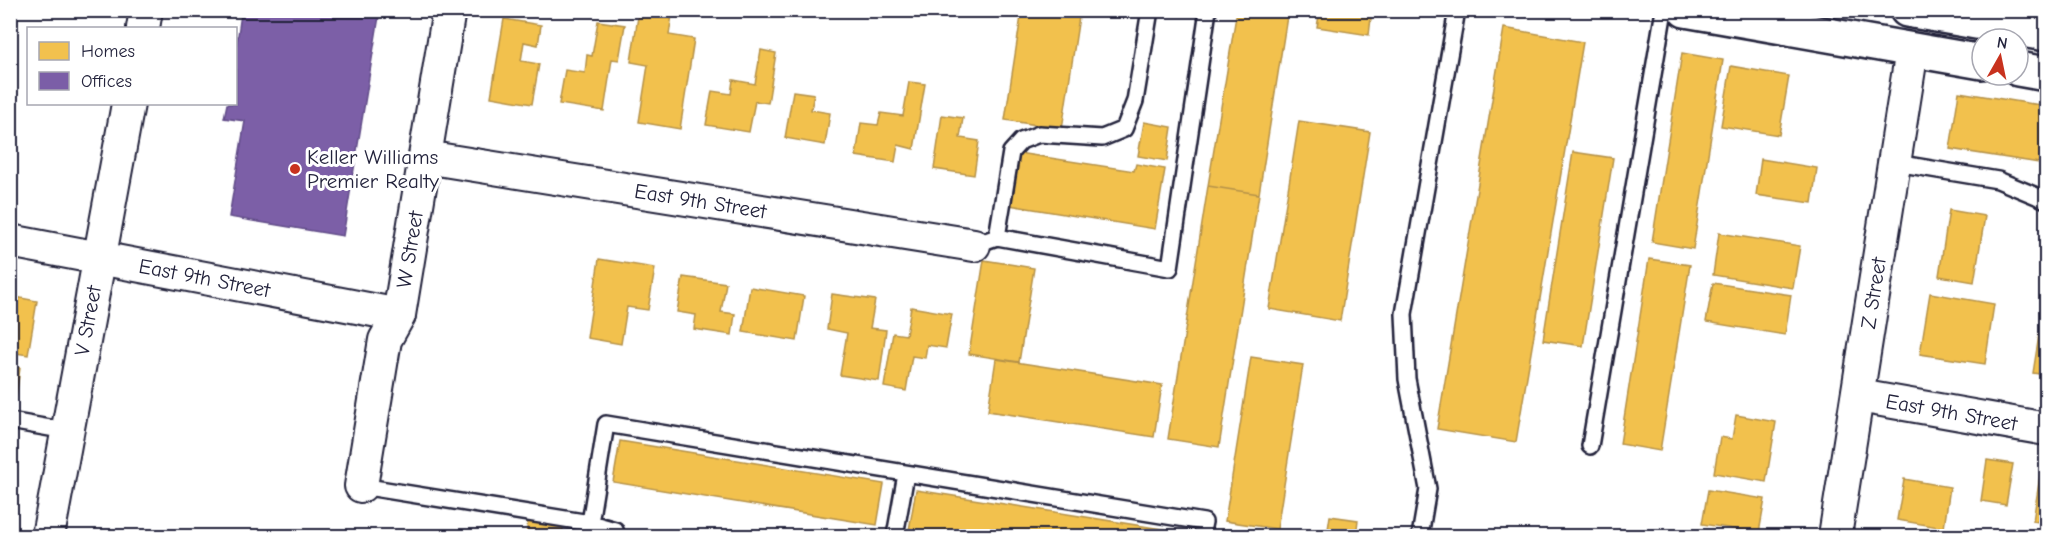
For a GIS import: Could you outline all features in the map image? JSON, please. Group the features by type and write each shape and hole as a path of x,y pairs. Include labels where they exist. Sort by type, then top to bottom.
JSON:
{"main road":[{"path":"1685,10 1970,60"},
{"path":"1907,10 2046,34"},
{"path":"2030,71 2046,74"}],"street":[{"path":"143,27 146,10"},
{"name":"W Street","path":"361,486 385,340 399,315 449,10"},
{"name":"Z Street","path":"1835,537 1896,163 1912,50"},
{"name":"V Street","path":"48,537 98,256 128,105"},
{"name":"East 9th Street","path":"425,157 986,241"},
{"name":"East 9th Street","path":"10,241 399,315"},
{"name":"East 9th Street","path":"1859,396 2046,429"}],"lane":[{"path":"1150,10 1135,101 1124,129 1102,138 1039,134 1021,141 1011,152 986,241 1170,268 1208,10"},
{"path":"1420,537 1428,489 1407,379 1404,314 1457,10"},
{"path":"1590,446 1664,10"},
{"path":"1896,163 1998,180 2046,200"},
{"path":"10,421 67,431"},
{"path":"590,523 606,424 1204,522 1201,537"},
{"path":"895,537 906,474"},
{"path":"361,486 590,523 615,530 617,537"}],"building: Homes":[{"path":"639,10 672,15 669,35 694,39 680,129 639,122 648,65 631,62"},
{"path":"1022,10 1080,10 1062,129 1005,120"},
{"path":"1237,10 1288,10 1259,194 1208,186"},
{"path":"1320,10 1372,10 1369,35 1317,27"},
{"path":"504,19 541,25 538,45 524,42 521,61 539,64 532,104 491,97"},
{"path":"598,21 625,25 619,60 612,59 604,111 559,104 565,70 585,73 587,55 592,56"},
{"path":"1504,28 1583,42 1516,442 1437,429"},
{"path":"761,50 776,53 768,103 755,101 749,132 706,125 712,91 731,94 733,80 755,84"},
{"path":"1682,53 1723,60 1693,249 1652,242"},
{"path":"1731,66 1789,76 1779,135 1721,126"},
{"path":"909,82 925,84 914,149 898,145 895,162 856,156 861,123 878,125 881,113 903,116"},
{"path":"793,91 814,94 811,110 830,113 825,145 785,138"},
{"path":"1959,92 2046,106 2046,164 1950,149"},
{"path":"942,115 963,118 960,138 979,141 974,175 934,169"},
{"path":"1299,121 1370,132 1340,321 1269,309"},
{"path":"1144,122 1172,127 1167,161 1138,156"},
{"path":"1573,152 1613,158 1583,346 1543,340"},
{"path":"1018,153 1134,171 1136,164 1165,169 1155,229 1009,205"},
{"path":"1761,159 1817,168 1812,203 1756,195"},
{"path":"1208,186 1259,194 1219,447 1168,439"},
{"path":"1949,210 1985,216 1974,282 1939,276"},
{"path":"1719,233 1800,246 1793,288 1713,275"},
{"path":"599,259 655,268 648,310 627,307 621,344 587,338"},
{"path":"1649,259 1690,265 1660,451 1620,444"},
{"path":"984,260 1034,268 1019,362 969,354"},
{"path":"683,277 726,283 721,312 735,314 732,335 694,329 696,315 677,312"},
{"path":"1713,283 1791,295 1785,335 1706,322"},
{"path":"750,287 804,296 797,341 743,332"},
{"path":"1930,293 1994,304 1985,364 1920,354"},
{"path":"832,294 875,300 870,328 886,330 879,381 840,375 847,333 827,329"},
{"path":"10,296 37,301 28,355 10,352"},
{"path":"911,307 952,314 946,348 927,345 925,358 912,356 906,391 884,387 893,333 906,335"},
{"path":"2041,323 2046,324 2046,375 2033,373"},
{"path":"1251,357 1303,365 1277,529 1225,521"},
{"path":"996,359 1162,385 1154,437 988,411"},
{"path":"10,367 20,368 16,397 10,397"},
{"path":"1736,415 1776,422 1766,482 1714,473 1720,437 1732,439"},
{"path":"620,441 884,484 877,525 613,482"},
{"path":"1987,460 2013,464 2006,505 1981,501"},
{"path":"2040,476 2046,477 2046,523 2033,521"},
{"path":"1904,479 1950,487 1944,528 1897,520"},
{"path":"916,490 1180,532 1180,536 950,536 909,530"},
{"path":"1708,490 1765,499 1759,533 1702,524"},
{"path":"1330,516 1358,520 1356,536 1327,536"},
{"path":"528,521 563,527 562,536 526,536"}],"building: Offices":[{"name":"Keller Williams Premier Realty","path":"220,10 380,10 343,236 229,217 245,121 224,118 227,105 237,105 237,42 241,14"}],"place":[{"name":"Keller Williams Premier Realty","path":"295,169"}]}
